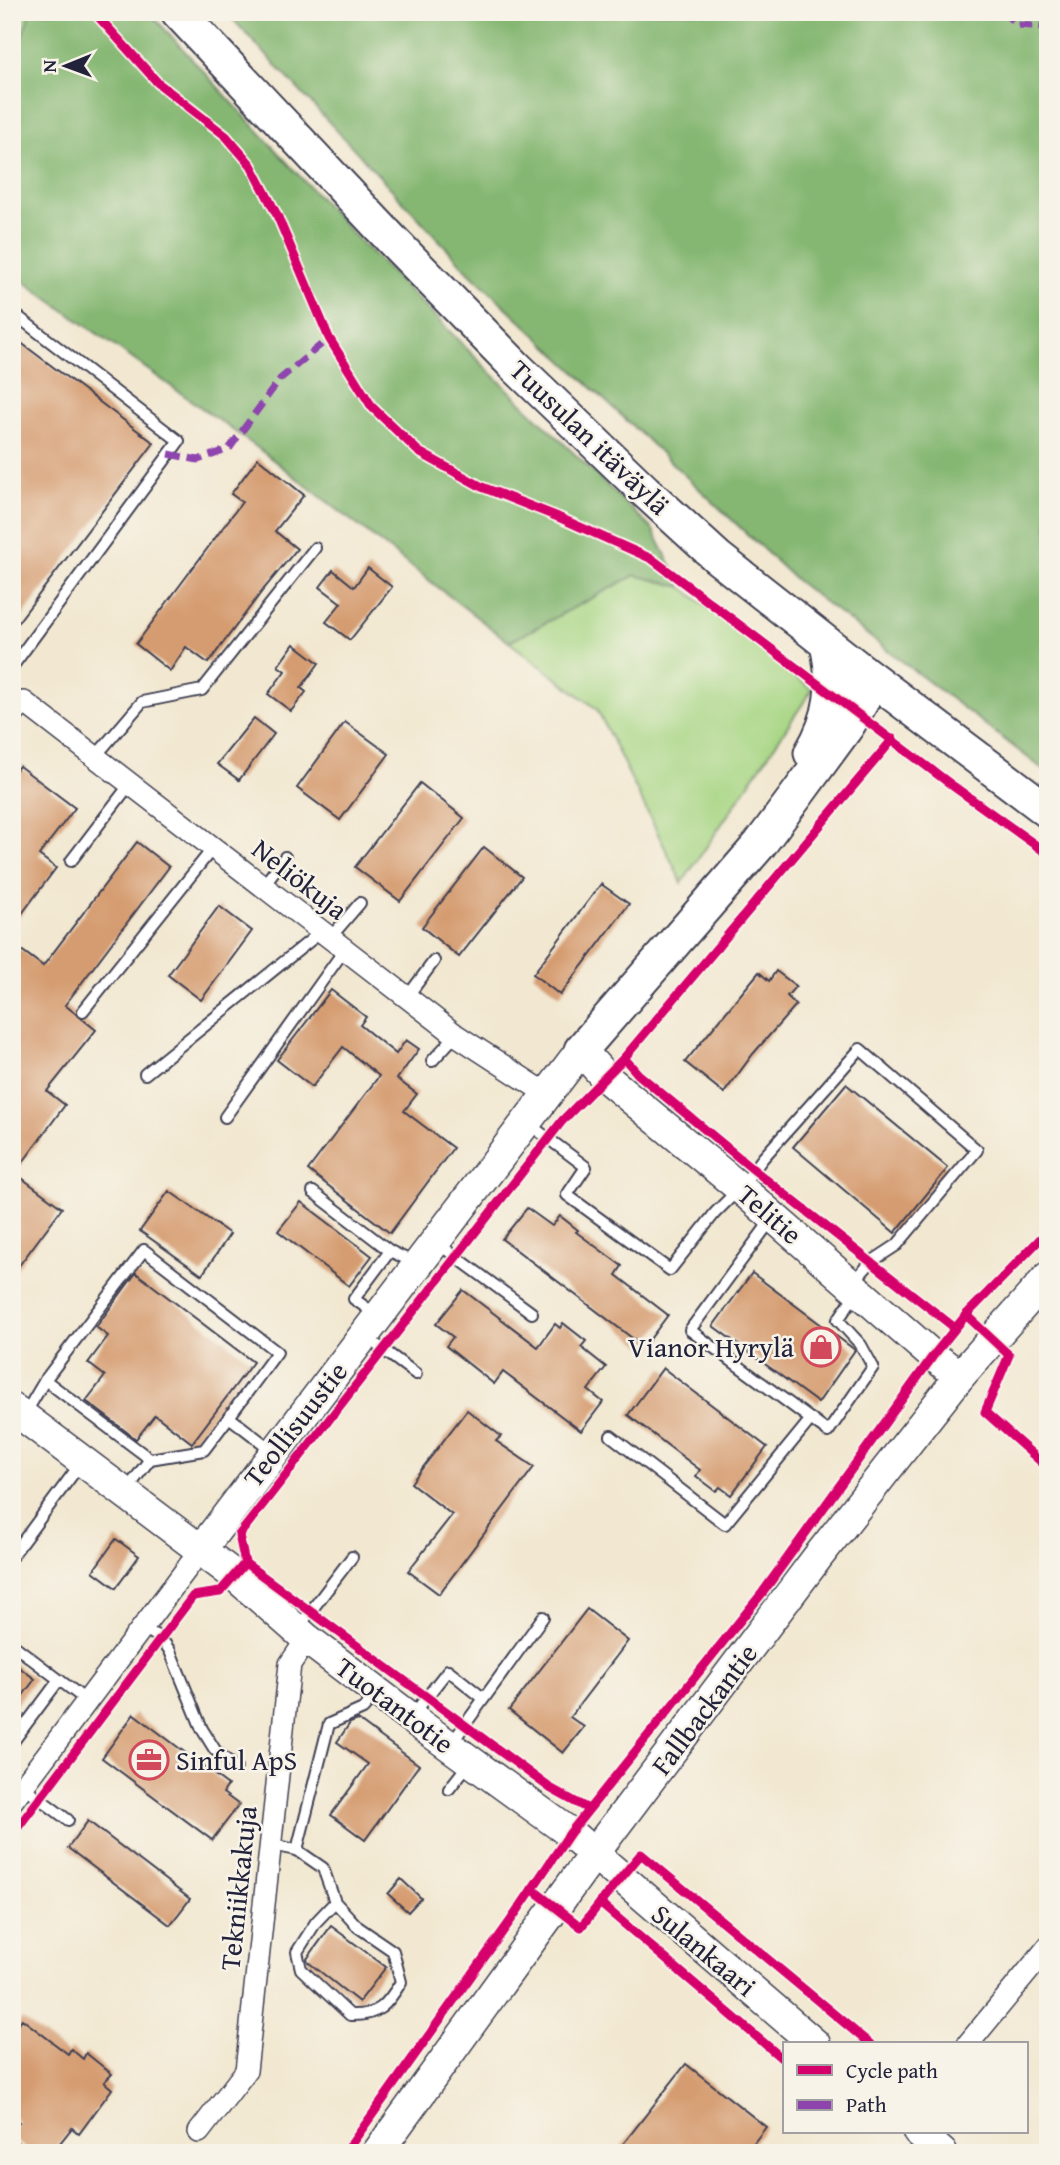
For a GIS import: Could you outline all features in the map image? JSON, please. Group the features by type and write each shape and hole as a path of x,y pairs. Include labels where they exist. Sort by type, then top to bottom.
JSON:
{"main road":[{"name":"Tuusulan itäväylä","path":"178,12 514,366 646,492 718,557 862,671 1048,811"},
{"path":"732,876 745,851 789,790 817,742 827,718 833,695 827,643"},
{"path":"581,1050 760,844 848,726 865,692 862,671"},
{"path":"732,876 765,847 863,726 887,713 928,720"}],"street":[{"name":"Neliökuja","path":"16,703 95,757 456,1035 547,1094"},
{"name":"Teollisuustie","path":"16,1788 87,1701 581,1050"},
{"name":"Telitie","path":"581,1050 605,1077 960,1376"},
{"name":"Fallbackantie","path":"377,2153 593,1855 817,1558 960,1376 1048,1277"},
{"name":"Tuotantotie","path":"18,1412 234,1575 302,1635 570,1833 593,1855"},
{"name":"Tekniikkakuja","path":"200,2132 246,2071 290,1664 302,1635"},
{"name":"Sulankaari","path":"593,1855 813,2042"},
{"path":"970,2042 1048,1947"},
{"path":"920,2134 942,2153"}],"lane":[{"path":"12,312 179,441 12,667"},
{"path":"95,757 142,702 202,690 315,548"},
{"path":"71,862 130,784"},
{"path":"82,1011 213,848"},
{"path":"263,886 285,857"},
{"path":"225,1117 332,939 360,903"},
{"path":"145,1074 332,939"},
{"path":"407,997 434,961"},
{"path":"432,1062 456,1035"},
{"path":"527,1122 586,1167 567,1195 670,1270 715,1213 740,1188 763,1158 860,1049 976,1150 897,1245 871,1262 838,1320 861,1345 873,1367 828,1432 690,1330 773,1217"},
{"path":"313,1192 390,1251 427,1253 532,1313"},
{"path":"18,1412 144,1250 277,1352 204,1450 150,1459 125,1492"},
{"path":"390,1251 354,1300 371,1326 416,1374"},
{"path":"45,1380 150,1459"},
{"path":"229,1417 274,1452"},
{"path":"611,1436 725,1524 811,1419"},
{"path":"12,1556 83,1461"},
{"path":"302,1635 352,1557"},
{"path":"449,1789 483,1698 543,1617"},
{"path":"142,1628 161,1638 170,1651 202,1729 215,1750 236,1768"},
{"path":"12,1644 87,1701"},
{"path":"411,1718 448,1670 483,1698"},
{"path":"12,1743 60,1680"},
{"path":"297,1850 329,1724 363,1709 377,1692"},
{"path":"16,1788 68,1820"},
{"path":"272,1845 297,1850 323,1868 335,1902 358,1927 393,1951 401,1982 387,2006 362,2015 350,2015 302,1969 297,1952 316,1922 335,1902"}],"green space":[{"path":"12,12 31,12 12,58"},
{"path":"31,12 149,12 350,231 653,530 682,587 635,575 509,642 255,446 12,273 12,58"},
{"path":"226,12 1048,12 1048,773 797,581 470,273"},
{"path":"635,575 682,587 812,690 682,883 597,709 509,642"}],"building":[{"path":"12,336 154,443 12,630"},
{"path":"258,458 304,495 275,531 297,549 208,663 186,647 170,671 136,644 242,502 231,494"},
{"path":"368,568 392,587 350,640 326,622 341,603 320,587 333,570 354,587"},
{"path":"294,644 319,663 301,688 306,692 291,711 268,694 285,671 278,666"},
{"path":"254,718 274,734 239,780 217,764"},
{"path":"345,722 389,754 340,820 297,788"},
{"path":"19,766 75,808 39,855 56,868 12,927 12,775"},
{"path":"420,783 464,818 400,901 355,867"},
{"path":"137,842 169,867 65,1005 96,1030 47,1091 65,1105 15,1173 62,1208 12,1275 12,943 43,966"},
{"path":"484,847 522,877 459,957 422,927"},
{"path":"601,884 629,904 560,995 533,974"},
{"path":"219,906 252,931 201,1000 168,975"},
{"path":"776,971 796,986 787,996 796,1005 753,1054 724,1093 685,1062 759,972 769,981"},
{"path":"331,990 366,1017 360,1025 396,1054 406,1040 419,1049 397,1079 417,1094 404,1111 453,1148 390,1233 308,1170 379,1076 343,1047 312,1087 277,1060"},
{"path":"846,1084 948,1168 895,1233 793,1147"},
{"path":"169,1191 230,1234 202,1275 140,1231"},
{"path":"301,1202 372,1256 349,1286 278,1231"},
{"path":"527,1208 552,1226 560,1216 578,1230 576,1232 622,1266 616,1275 668,1315 644,1347 502,1239"},
{"path":"136,1273 253,1362 192,1443 155,1415 136,1439 86,1401 105,1376 88,1363 108,1336 96,1327"},
{"path":"752,1273 855,1350 818,1403 713,1326"},
{"path":"463,1290 538,1347 555,1324 560,1328 563,1323 586,1341 581,1347 606,1367 588,1390 603,1402 581,1431 503,1372 494,1384 446,1346 453,1337 436,1324"},
{"path":"663,1368 767,1447 731,1495 720,1487 716,1491 696,1476 700,1470 628,1415"},
{"path":"467,1410 501,1436 496,1441 534,1467 439,1594 408,1571 452,1515 411,1483"},
{"path":"116,1539 139,1556 116,1588 93,1571"},
{"path":"587,1609 628,1641 570,1717 584,1727 563,1753 509,1710"},
{"path":"12,1662 35,1679 12,1710"},
{"path":"134,1714 228,1785 223,1793 239,1805 212,1840 102,1758"},
{"path":"358,1720 419,1765 365,1840 331,1815 368,1764 337,1742 350,1723"},
{"path":"88,1821 190,1899 170,1925 68,1848"},
{"path":"401,1879 421,1898 408,1912 388,1894"},
{"path":"331,1926 386,1967 359,2002 308,1962 307,1959"},
{"path":"22,2019 68,2054 71,2049 83,2059 86,2053 112,2074 104,2082 112,2089 79,2134 72,2128 52,2153 31,2153 12,2138 12,2132 19,2122 12,2117 12,2032"},
{"path":"686,2064 766,2127 746,2153 616,2153"}],"marked path":[{"path":"1002,12 1018,25 1048,27"},
{"path":"169,454 198,460 229,449 280,379 329,338"}],"cycle path":[{"path":"94,12 158,83 226,136 251,165 277,215 329,338 372,407 419,452 482,487 652,559 953,786 1048,854"},
{"path":"12,1835 193,1596 220,1592 245,1563 239,1535 562,1121 624,1058 893,739"},
{"path":"624,1058 638,1074 754,1170 955,1328"},
{"path":"345,2153 570,1833 763,1592 933,1356 966,1315 1048,1231"},
{"path":"966,1315 1009,1355 985,1412 1048,1468"},
{"path":"245,1563 550,1788 588,1809"},
{"path":"600,1903 641,1854 868,2042"},
{"path":"532,1889 581,1927 600,1903 783,2059"}],"place":[{"name":"Vianor Hyrylä","path":"821,1347"},
{"name":"Sinful ApS","path":"149,1760"}]}
